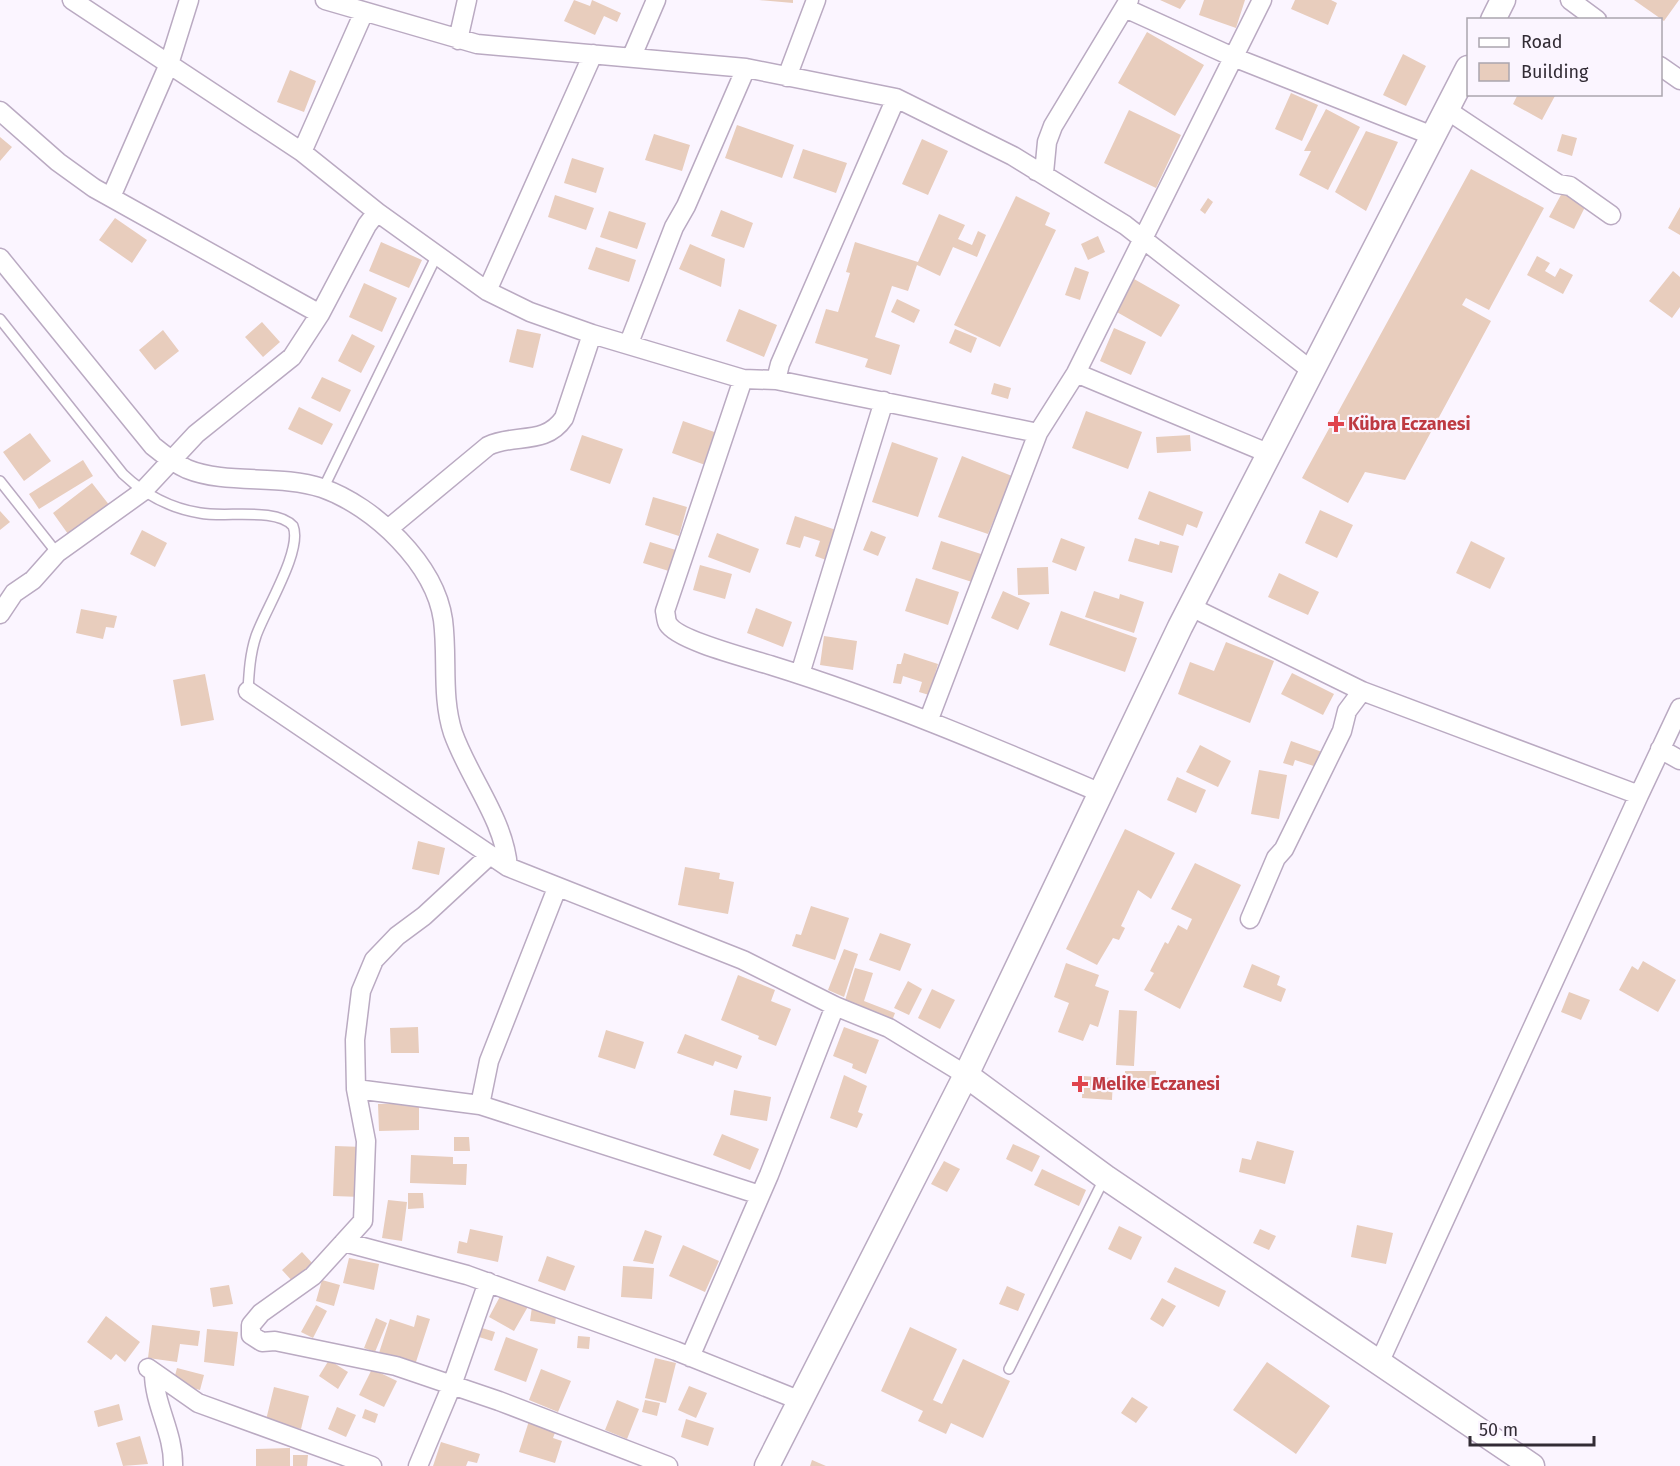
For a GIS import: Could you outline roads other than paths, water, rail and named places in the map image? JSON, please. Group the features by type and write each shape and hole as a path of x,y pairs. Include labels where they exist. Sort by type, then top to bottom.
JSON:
{"street":[{"path":"72,0 302,152 436,257 488,291 530,312 592,334 742,379 776,380 884,400 1038,433"},
{"path":"111,197 169,64 189,0"},
{"path":"325,0 458,40 497,47 632,56 746,68 846,86 896,98 1036,171 1125,225 1312,371"},
{"path":"458,40 468,0"},
{"path":"632,56 656,0"},
{"path":"787,77 816,0"},
{"path":"929,719 1038,433 1076,373 1141,238 1262,0"},
{"path":"1494,18 1503,0"},
{"path":"1570,0 1594,18"},
{"path":"1036,171 1044,173 1047,142 1053,126 1127,4 1233,57 1433,136"},
{"path":"302,152 364,12"},
{"path":"488,291 593,54"},
{"path":"1662,67 1680,80"},
{"path":"628,343 674,227 686,206 746,68"},
{"path":"767,1466 966,1075 1191,607 1467,70"},
{"path":"776,380 780,364 896,98"},
{"path":"1447,110 1558,184 1570,186 1611,215"},
{"path":"0,111 76,177 320,314"},
{"path":"0,614 14,593 33,580 57,554 142,492 196,434 292,357 320,314 366,225 377,212"},
{"path":"0,258 153,446 172,461 209,475 281,480 323,489 344,498 388,530 406,547 423,570 435,596 442,620 445,698 448,716 464,756 501,833 508,867"},
{"path":"388,530 488,446 502,441 541,438 555,430 564,418 592,334"},
{"path":"1076,373 1270,454"},
{"path":"742,379 665,611 667,623 674,631 702,644 800,674 929,719 1101,793"},
{"path":"800,674 884,400"},
{"path":"1191,607 1362,691 1639,795"},
{"path":"248,691 508,867 742,960 835,1006 889,1028 966,1075 1105,1177 1532,1466"},
{"path":"1250,919 1276,858 1284,849 1342,731 1347,711 1362,691"},
{"path":"1380,1361 1680,708"},
{"path":"1660,749 1680,760"},
{"path":"490,855 424,916 397,936 374,960 361,991 355,1040 356,1089 366,1141 363,1221 313,1275 261,1313 251,1325 251,1335 262,1342 275,1341 396,1366 452,1385 657,1464"},
{"path":"480,1105 489,1061 558,888"},
{"path":"690,1357 760,1195 835,1006"},
{"path":"356,1089 480,1105 760,1195"},
{"path":"344,1242 488,1282 801,1401"},
{"path":"418,1466 452,1385 488,1282"},
{"path":"173,1466 168,1425 154,1387 151,1370 198,1403 372,1466"}],"lane":[{"path":"323,489 436,257"},
{"path":"0,319 123,474 142,492 167,505 200,513 279,516 293,526 296,545 264,614 253,648 248,691"},
{"path":"0,481 57,554"},
{"path":"1009,1369 1105,1177"}],"place":[{"name":"Kübra Eczanesi","path":"1336,424"},
{"name":"Melike Eczanesi","path":"1080,1084"}]}
